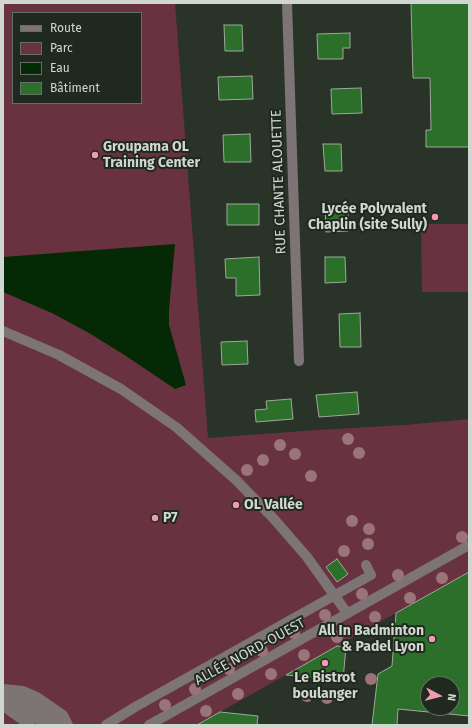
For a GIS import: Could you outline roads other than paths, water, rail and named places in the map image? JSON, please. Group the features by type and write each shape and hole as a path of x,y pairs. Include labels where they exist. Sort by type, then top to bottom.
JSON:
{"street":[{"name":"RUE CHANTE ALOUETTE","path":"287,3 299,361"},
{"path":"3,331 59,355 121,389 176,427 236,480 274,519 307,558 347,613"},
{"name":"ALLÉE NORD-OUEST","path":"150,725 469,544"},
{"path":"106,725 371,575 366,564"},
{"path":"3,689 23,691 37,697 63,715 68,725"},
{"path":"3,693 26,701 62,725"},
{"path":"3,697 47,725"},
{"path":"3,706 30,725"},
{"path":"3,713 20,725"}],"water":[{"path":"175,244 169,325 186,385 175,389 89,333 52,313 3,292 3,257"}],"place":[{"name":"Groupama OL Training Center","path":"95,155"},
{"name":"Lycée Polyvalent Chaplin (site Sully)","path":"435,217"},
{"name":"OL Vallée","path":"236,505"},
{"name":"P7","path":"155,518"},
{"name":"All In Badminton & Padel Lyon","path":"432,639"},
{"name":"Le Bistrot boulanger","path":"325,663"}]}
